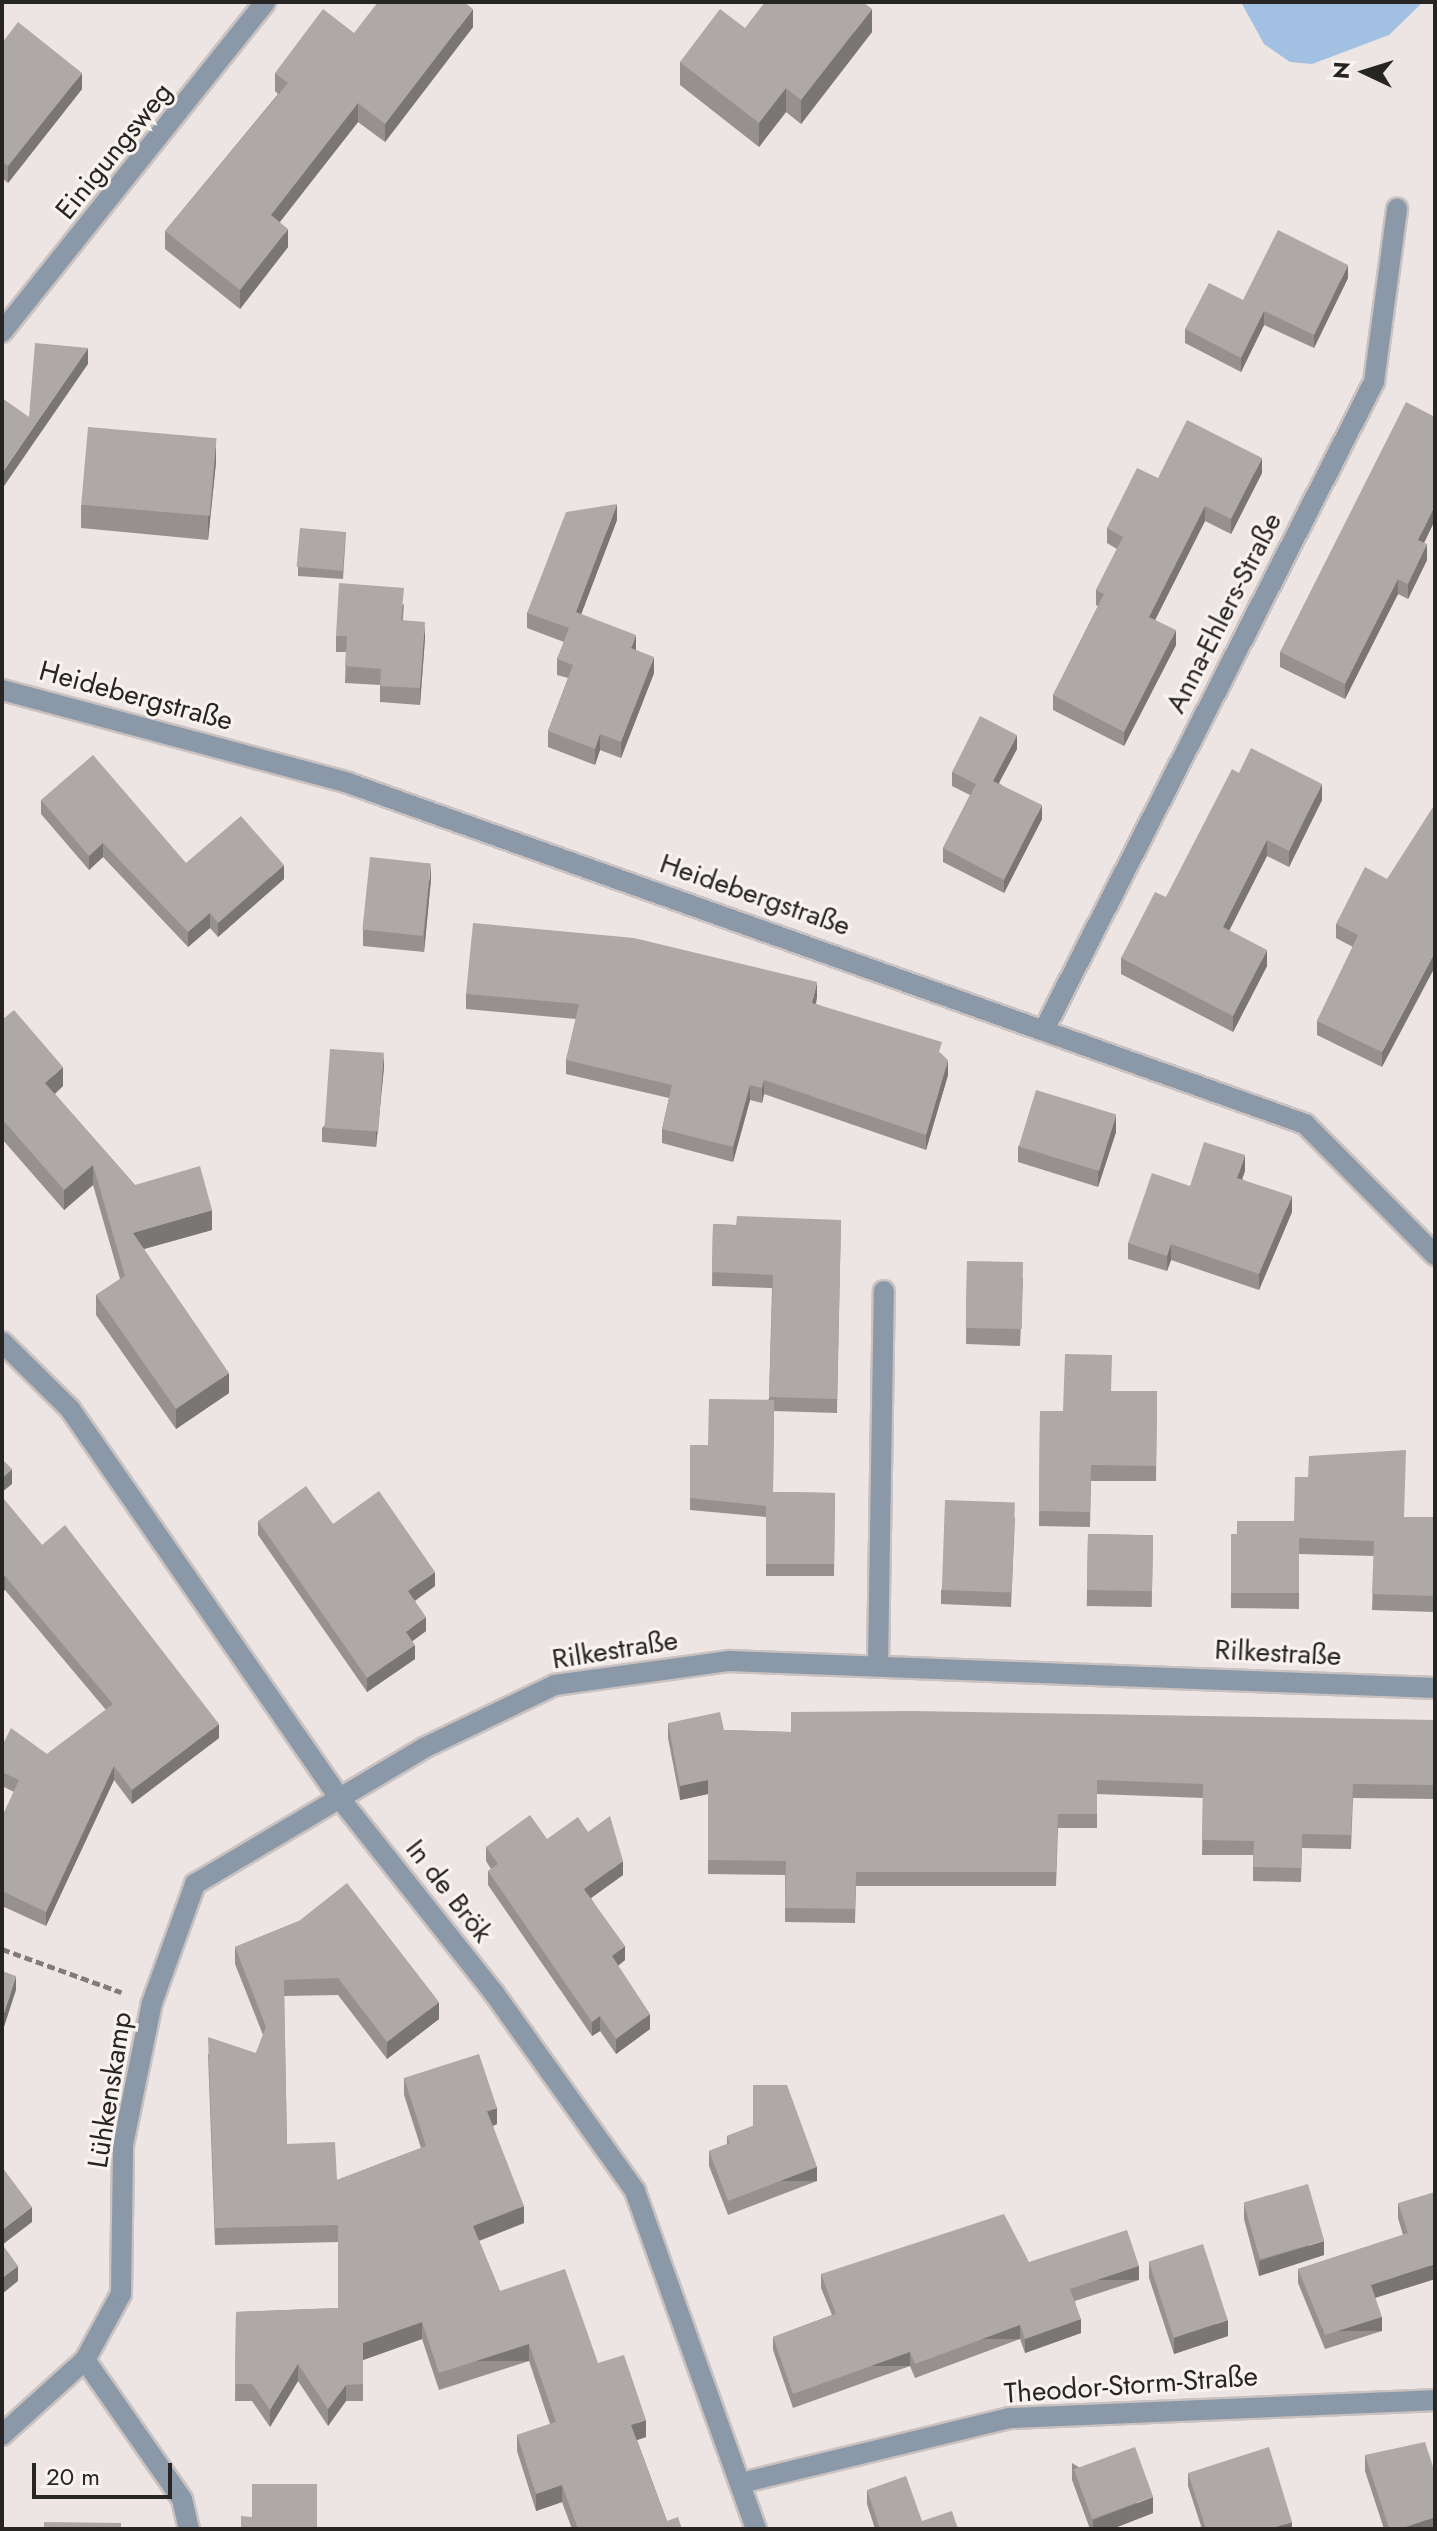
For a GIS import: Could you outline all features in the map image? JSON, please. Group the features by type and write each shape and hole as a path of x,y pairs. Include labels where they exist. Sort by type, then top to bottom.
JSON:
{"street":[{"name":"Einigungsweg","path":"2,332 265,2"},
{"name":"Anna-Ehlers-Straße","path":"1046,1026 1374,382 1397,209"},
{"name":"Heidebergstraße","path":"2,690 348,783 1046,1026 1305,1124 1432,1241"},
{"path":"878,1663 884,1291"},
{"name":"In de Brök","path":"2,1342 70,1409 341,1800 494,1993 635,2191 756,2529"},
{"name":"Rilkestraße","path":"341,1800 424,1748 555,1685 729,1661 878,1663 1435,1688"},
{"name":"Lühkenskamp","path":"2,2435 85,2360 121,2294 123,2145 152,2003 195,1884 341,1800"},
{"path":"85,2360 182,2499 189,2529"},
{"name":"Theodor-Storm-Straße","path":"741,2483 1010,2418 1435,2400"}],"path":[{"path":"2,1949 152,2003"}],"water":[{"path":"1241,2 1423,2 1389,35 1312,64 1290,62 1264,44"}],"building":[{"path":"378,2 464,2 473,9 385,124 358,103 271,215 288,229 240,290 165,231 288,83 275,73 323,9 354,33"},
{"path":"765,2 863,2 872,9 801,100 786,88 759,123 680,62 720,9 745,28"},
{"path":"18,22 82,73 8,166 2,162 2,43"},
{"path":"1278,230 1348,265 1314,335 1264,311 1241,358 1185,329 1209,283 1243,300"},
{"path":"35,343 88,348 2,473 2,398 29,417"},
{"path":"1406,402 1435,417 1435,505 1418,540 1427,544 1408,584 1398,579 1345,684 1280,652"},
{"path":"1187,420 1262,458 1231,519 1205,506 1149,617 1176,630 1124,732 1053,695 1104,594 1096,590 1123,537 1107,528 1137,468 1158,478"},
{"path":"88,427 217,438 210,516 81,505"},
{"path":"617,504 576,612 636,635 631,648 654,657 621,742 600,734 595,749 548,731 573,665 557,659 569,628 527,613 566,512"},
{"path":"300,528 346,532 342,571 297,567"},
{"path":"339,583 404,588 401,620 425,622 420,688 380,686 381,669 345,666 347,636 336,636"},
{"path":"980,716 1017,735 993,781 1042,805 1004,880 943,848 976,784 952,772"},
{"path":"1251,748 1322,784 1289,851 1267,840 1223,927 1267,950 1233,1016 1121,958 1155,892 1166,897 1232,769 1239,773"},
{"path":"93,755 186,863 241,816 284,865 218,923 210,913 188,932 103,843 89,856 41,800"},
{"path":"1433,807 1435,952 1382,1052 1317,1021 1358,935 1336,924 1365,867 1387,879"},
{"path":"370,857 431,863 423,936 362,930"},
{"path":"473,923 634,938 817,982 812,1003 942,1042 939,1052 948,1060 926,1135 764,1080 762,1088 750,1085 733,1147 662,1129 672,1085 566,1060 579,1004 466,994"},
{"path":"14,1010 63,1067 45,1083 135,1185 200,1166 212,1210 133,1233 229,1373 176,1409 96,1295 125,1276 93,1165 64,1190 2,1119 2,1020"},
{"path":"330,1049 384,1053 378,1132 324,1128"},
{"path":"1036,1090 1116,1115 1099,1171 1019,1146"},
{"path":"1204,1142 1245,1155 1237,1178 1292,1196 1259,1274 1171,1244 1167,1256 1128,1243 1152,1173 1190,1186"},
{"path":"737,1216 841,1220 837,1399 769,1397 773,1275 712,1272 713,1224 736,1225"},
{"path":"967,1261 1023,1262 1022,1329 966,1328"},
{"path":"1065,1354 1112,1355 1111,1391 1157,1391 1156,1466 1091,1465 1090,1512 1039,1511 1040,1411 1063,1411"},
{"path":"709,1399 774,1400 773,1492 835,1493 834,1564 766,1564 766,1506 690,1498 690,1445 708,1445"},
{"path":"1406,1450 1404,1517 1435,1517 1435,1596 1372,1594 1374,1541 1299,1538 1299,1593 1231,1593 1231,1534 1237,1534 1237,1521 1294,1521 1295,1477 1308,1477 1309,1456"},
{"path":"2,1459 12,1469 2,1478"},
{"path":"306,1486 333,1524 379,1491 435,1572 408,1591 426,1617 406,1632 415,1645 367,1678 258,1521"},
{"path":"2,1497 42,1545 65,1525 219,1724 132,1790 114,1766 46,1912 2,1891 2,1817 19,1780 2,1772 2,1746 11,1728 47,1754 113,1704 5,1576 2,1578"},
{"path":"945,1500 1015,1502 1012,1592 942,1590"},
{"path":"1088,1534 1153,1535 1152,1591 1087,1590"},
{"path":"912,1711 1435,1720 1435,1785 1353,1784 1351,1835 1302,1834 1301,1868 1253,1867 1254,1841 1202,1840 1203,1784 1097,1780 1097,1814 1058,1814 1056,1872 856,1872 855,1909 785,1908 786,1861 708,1860 708,1780 680,1786 668,1723 720,1712 724,1730 791,1732 791,1712"},
{"path":"530,1815 547,1839 578,1817 588,1832 610,1816 623,1861 584,1889 625,1946 612,1956 650,2014 616,2039 600,2016 592,2022 488,1871 498,1864 486,1847"},
{"path":"347,1883 439,2002 387,2042 338,1978 284,1980 287,2144 335,2142 337,2180 426,2146 404,2078 479,2054 497,2108 487,2111 524,2206 473,2226 500,2291 565,2269 598,2363 624,2355 646,2420 631,2425 667,2521 678,2517 682,2529 578,2529 562,2485 536,2494 517,2435 556,2422 529,2344 439,2373 422,2322 363,2343 363,2384 346,2385 328,2409 298,2364 270,2410 252,2384 235,2384 236,2312 338,2308 338,2225 215,2228 208,2037 256,2053 266,2027 235,1947 299,1921"},
{"path":"2,1971 16,1976 2,2019"},
{"path":"753,2085 787,2085 817,2167 728,2201 709,2151 730,2143 727,2136 753,2126"},
{"path":"2,2167 32,2207 2,2230"},
{"path":"1308,2184 1324,2241 1260,2259 1244,2202"},
{"path":"1435,2192 1435,2264 1371,2285 1382,2317 1325,2335 1298,2269 1408,2233 1398,2203"},
{"path":"1004,2214 1029,2262 1127,2230 1139,2266 1070,2289 1081,2319 1025,2339 1020,2325 915,2364 910,2352 793,2394 773,2337 836,2314 821,2274"},
{"path":"2,2244 18,2266 2,2278"},
{"path":"1203,2244 1228,2320 1174,2338 1149,2262"},
{"path":"1425,2442 1435,2473 1435,2517 1400,2529 1386,2529 1389,2528 1365,2455"},
{"path":"1135,2447 1153,2497 1092,2519 1074,2469"},
{"path":"1269,2447 1292,2522 1270,2529 1206,2529 1188,2473"},
{"path":"906,2476 922,2521 952,2511 958,2529 880,2529 867,2490"},
{"path":"252,2484 317,2484 317,2529 241,2529 241,2516 252,2517"},
{"path":"44,2522 121,2523 121,2529 44,2529"}]}
